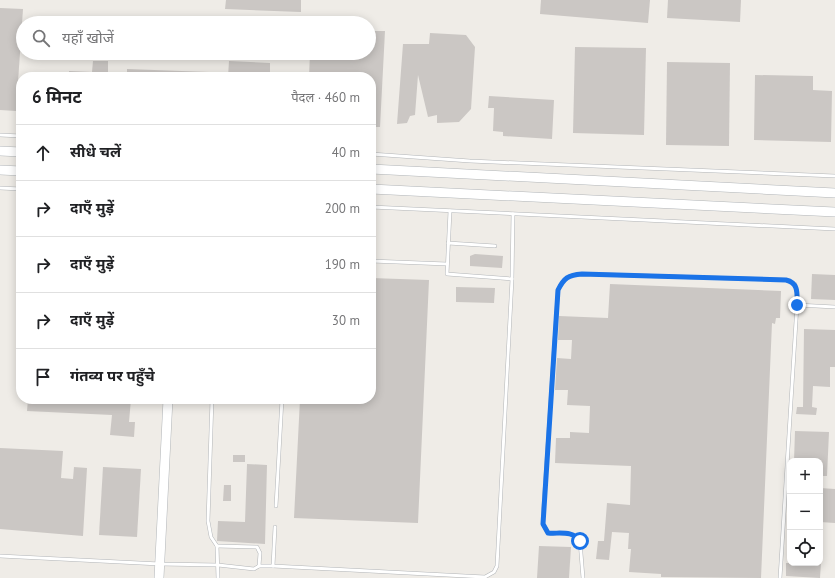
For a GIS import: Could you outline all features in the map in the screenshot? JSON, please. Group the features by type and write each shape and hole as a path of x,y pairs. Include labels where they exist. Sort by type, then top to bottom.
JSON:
{"street":[{"path":"0,151 16,152"},
{"path":"0,170 16,171"},
{"path":"376,170 835,193"},
{"path":"376,189 835,212"},
{"path":"159,578 168,404"}],"lane":[{"path":"0,135 16,136"},
{"path":"376,154 478,161 835,176"},
{"path":"0,188 16,189"},
{"path":"376,207 835,229"},
{"path":"450,211 447,274 512,279"},
{"path":"0,556 160,564 218,565 254,569 259,566 273,566 478,577 485,577 494,572 497,566 512,279 513,214"},
{"path":"448,243 495,246"},
{"path":"376,261 447,264"},
{"path":"583,578 582,548 578,537 570,534 548,533 543,524 558,290 562,280 570,275 582,274 786,280 795,284 797,305 780,578"},
{"path":"797,305 835,307"},
{"path":"212,404 208,521 211,537 217,546 218,578"},
{"path":"276,506 282,404"},
{"path":"273,566 274,527"},
{"path":"217,546 257,547 260,553 259,566"}],"building":[{"path":"226,0 301,0 301,12 225,9"},
{"path":"541,0 650,0 648,23 540,14"},
{"path":"668,0 741,0 740,22 667,18"},
{"path":"0,8 23,9 23,16 16,16 16,60 20,60 19,72 16,72 16,111 0,110"},
{"path":"376,31 385,31 380,127 376,127 376,72 309,72 310,60 376,60"},
{"path":"430,33 466,35 475,47 471,109 459,122 437,123 437,115 428,117 418,75 415,115 410,116 407,123 397,124 403,44 429,44"},
{"path":"575,47 646,48 644,135 573,133"},
{"path":"93,61 108,61 108,72 92,72"},
{"path":"229,61 270,63 270,72 228,72"},
{"path":"667,62 730,63 729,146 666,145"},
{"path":"127,69 209,72 127,72"},
{"path":"69,71 92,72 69,72"},
{"path":"755,75 813,76 813,90 832,91 831,142 754,140"},
{"path":"489,96 554,100 552,139 503,136 503,132 493,131 494,108 488,108"},
{"path":"475,254 503,256 502,268 470,266 470,256"},
{"path":"812,274 835,275 835,300 811,299"},
{"path":"376,278 429,280 418,523 294,518 300,404 376,404"},
{"path":"610,284 781,291 780,318 776,318 775,324 772,323 761,578 661,577 661,574 629,572 631,549 628,549 629,533 612,532 609,560 596,559 598,541 604,541 607,503 630,505 631,466 555,463 556,438 570,438 570,432 589,433 590,406 567,405 568,390 555,390 557,358 571,359 572,340 558,340 559,316 608,318"},
{"path":"456,287 495,288 494,303 456,302"},
{"path":"804,329 835,330 835,367 830,367 830,387 813,386 812,407 817,408 816,415 796,414 797,407 803,407"},
{"path":"28,404 131,404 129,422 135,422 134,437 110,435 112,415 27,411"},
{"path":"795,431 829,432 827,476 823,476 823,458 794,458"},
{"path":"0,448 63,451 61,478 73,479 74,467 87,468 83,536 0,529"},
{"path":"233,455 245,455 245,462 233,462"},
{"path":"247,464 267,465 265,544 217,541 218,521 245,522"},
{"path":"103,467 141,469 137,537 99,535"},
{"path":"224,485 231,485 231,501 223,501"},
{"path":"823,488 835,489 835,523 823,522"},
{"path":"539,546 571,547 569,578 537,578"},
{"path":"786,563 787,566 821,566 820,578 786,576"}],"route":[{"path":"580,541 575,535 548,533 543,524 558,290 562,280 570,275 582,274 786,280 795,284 797,305"}]}
